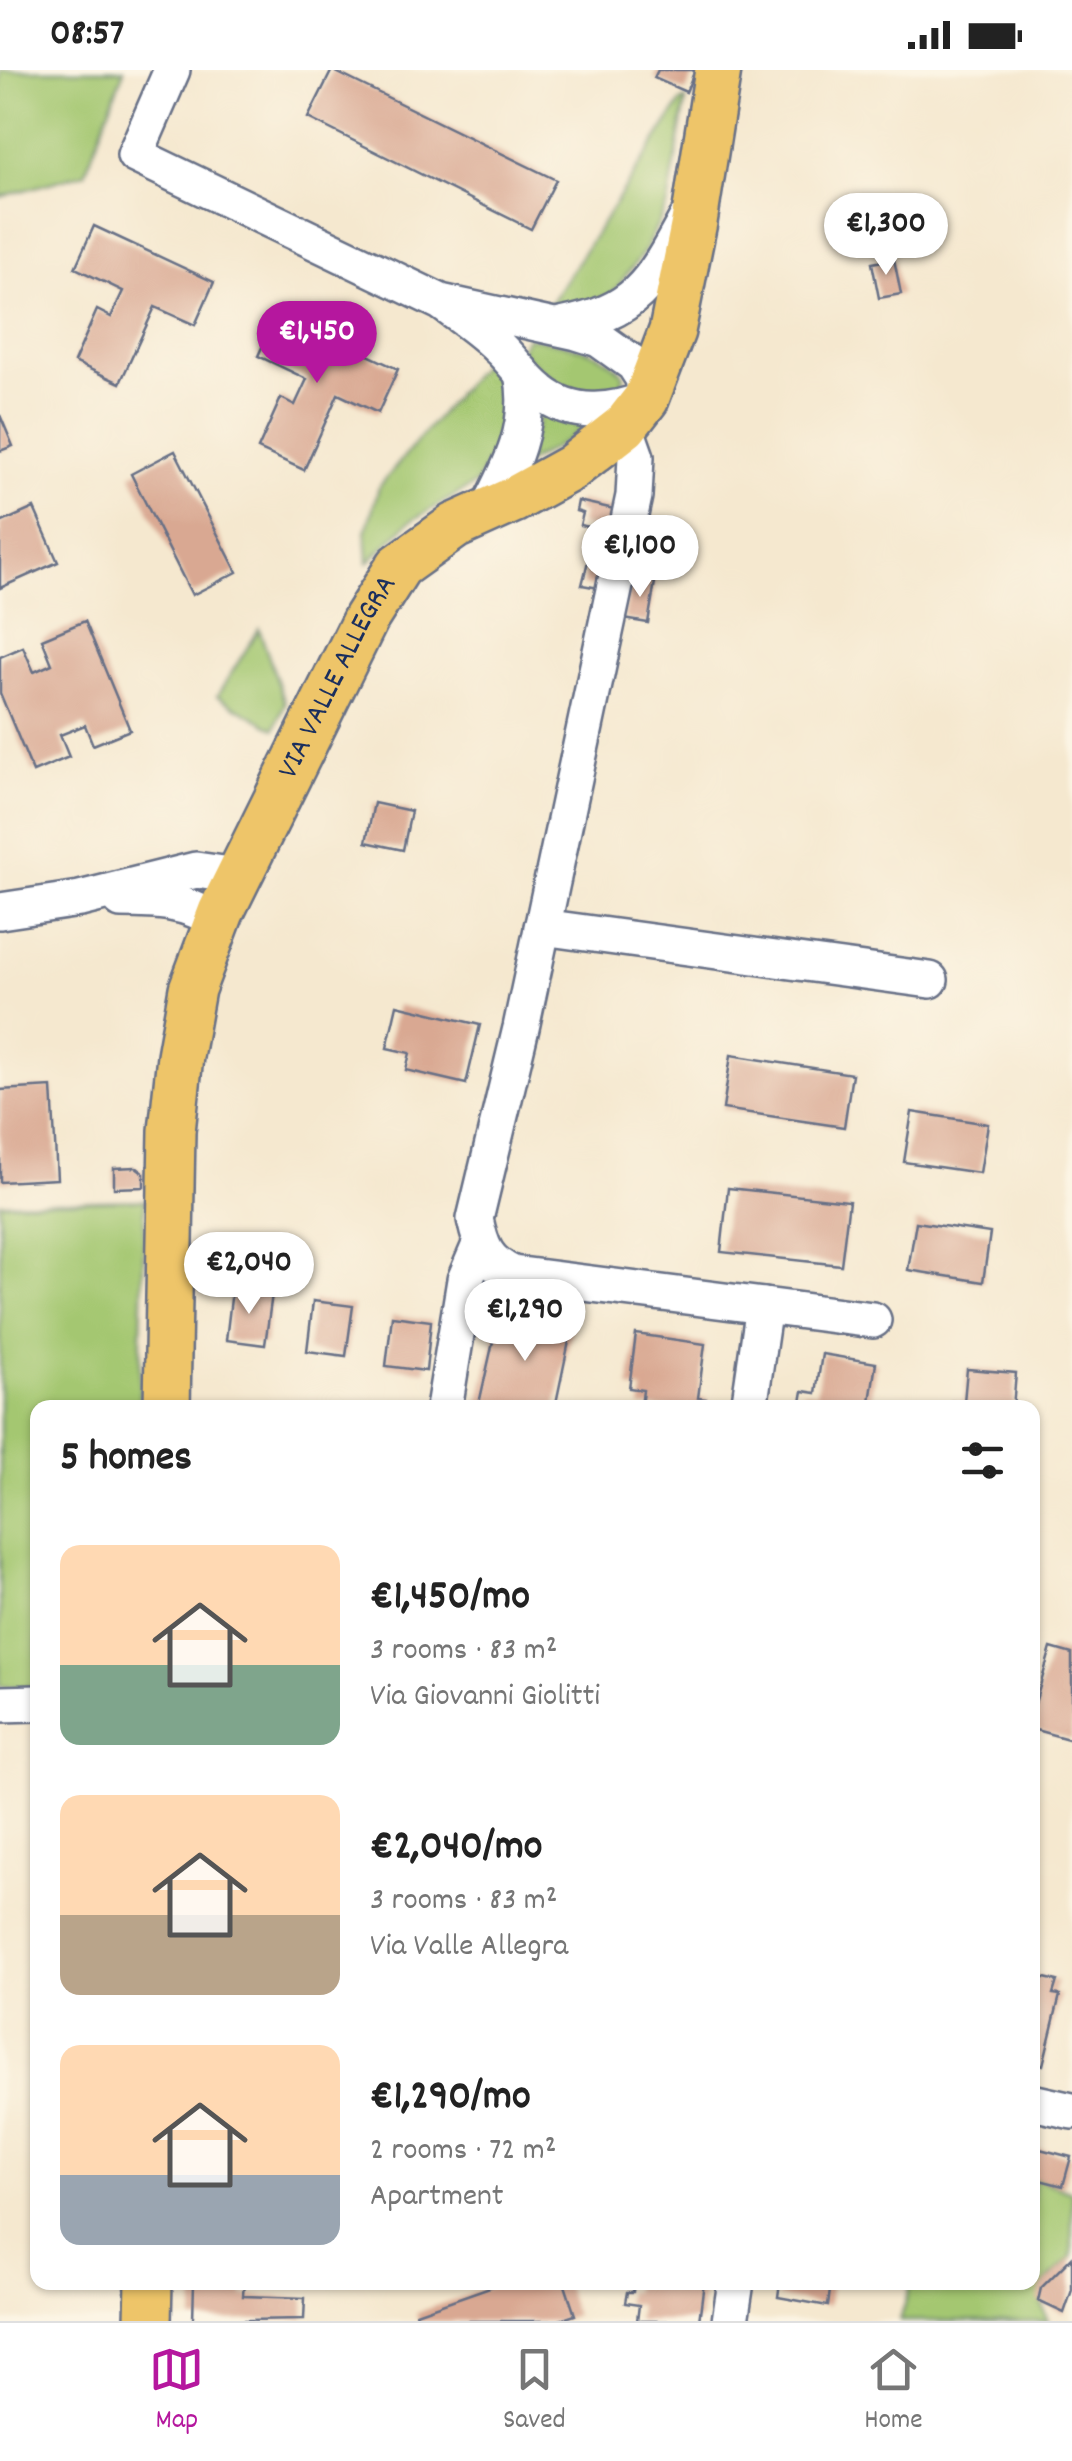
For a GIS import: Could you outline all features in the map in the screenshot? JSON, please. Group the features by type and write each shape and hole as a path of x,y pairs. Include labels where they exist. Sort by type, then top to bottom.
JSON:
{"main road":[{"path":"636,412 672,331 718,70"},
{"name":"VIA VALLE ALLEGRA","path":"167,1400 172,1131 180,1056 192,989 237,876 366,618 400,566 455,526 572,468 636,412"},
{"path":"148,2321 149,2290"}],"street":[{"path":"172,70 135,156 441,302 478,329 538,390 568,407 636,412"},
{"path":"556,327 616,311 634,299 656,273 698,198"},
{"path":"441,302 599,340 634,364 642,378 636,412 634,496 475,1218 480,1245 494,1266 514,1274 873,1320"},
{"path":"487,512 520,444 528,400 522,373"},
{"path":"0,911 80,899 196,870 237,876"},
{"path":"80,899 150,900 195,907 217,921"},
{"path":"542,927 930,980"},
{"path":"445,1400 465,1280 480,1245"},
{"path":"750,1400 764,1306"},
{"path":"0,1704 30,1703"},
{"path":"1040,2104 1072,2110"},
{"path":"730,2321 735,2290"}],"green space":[{"path":"0,70 124,70 85,173 0,197"},
{"path":"686,100 668,204 644,252 612,294 582,306 546,310 681,102"},
{"path":"527,337 580,348 604,358 624,375 621,388 587,392 564,386 520,351"},
{"path":"486,359 508,392 510,415 477,483 409,522 368,563 366,532 379,487"},
{"path":"542,409 591,422 525,464"},
{"path":"259,629 285,703 275,729 217,696"},
{"path":"145,1200 139,1400 30,1400 30,1686 0,1687 0,1203"},
{"path":"1040,2181 1072,2192 1072,2257 1049,2279 1042,2292 1048,2321 900,2321 909,2290 1040,2290"}],"building":[{"path":"332,70 556,180 531,229 308,118"},
{"path":"658,70 695,70 686,92 654,78"},
{"path":"94,226 214,282 195,325 155,307 120,383 74,362 97,310 111,317 123,291 75,268"},
{"path":"894,259 901,294 879,298 872,263"},
{"path":"278,313 398,369 378,413 338,394 304,470 258,449 281,398 295,405 307,379 258,356"},
{"path":"0,415 13,446 0,451"},
{"path":"175,451 237,572 192,595 131,474"},
{"path":"578,501 614,509 608,531 580,525 583,513 576,511"},
{"path":"34,508 58,562 0,588 0,523"},
{"path":"591,549 607,553 599,588 582,585"},
{"path":"631,578 655,582 648,623 624,619"},
{"path":"85,621 130,730 93,745 85,725 60,735 69,757 33,772 0,693 0,657 23,647 34,672 52,664 42,639"},
{"path":"374,803 411,811 403,850 366,842"},
{"path":"397,1005 480,1025 466,1084 406,1070 410,1053 387,1048"},
{"path":"731,1055 852,1074 844,1127 723,1109"},
{"path":"52,1087 57,1179 0,1182 0,1090"},
{"path":"912,1112 988,1124 980,1173 904,1162"},
{"path":"136,1167 144,1173 144,1187 114,1188 114,1168"},
{"path":"728,1188 849,1201 841,1265 721,1252"},
{"path":"916,1222 990,1233 983,1282 908,1270"},
{"path":"232,1290 272,1294 265,1345 226,1340"},
{"path":"313,1301 353,1306 346,1356 307,1351"},
{"path":"500,1311 572,1327 557,1400 480,1400"},
{"path":"392,1316 431,1321 426,1371 386,1366"},
{"path":"636,1334 705,1344 698,1398 707,1400 642,1400 643,1390 629,1388"},
{"path":"822,1354 876,1363 870,1400 801,1400 803,1391 816,1393"},
{"path":"967,1369 1016,1373 1014,1400 964,1400"},
{"path":"1051,1648 1072,1654 1072,1740 1040,1731 1040,1686"},
{"path":"1040,1977 1057,1981 1053,1994 1060,1995 1043,2065"},
{"path":"1040,2149 1071,2157 1063,2186 1040,2180"},
{"path":"1072,2257 1072,2290 1064,2313 1038,2301 1041,2288"},
{"path":"194,2290 243,2290 243,2296 305,2298 304,2319 193,2321"},
{"path":"481,2290 567,2290 575,2315 557,2321 419,2321 416,2313"},
{"path":"703,2290 699,2321 637,2321 639,2305 625,2303 627,2292"},
{"path":"779,2290 830,2290 828,2306 778,2297"}]}
